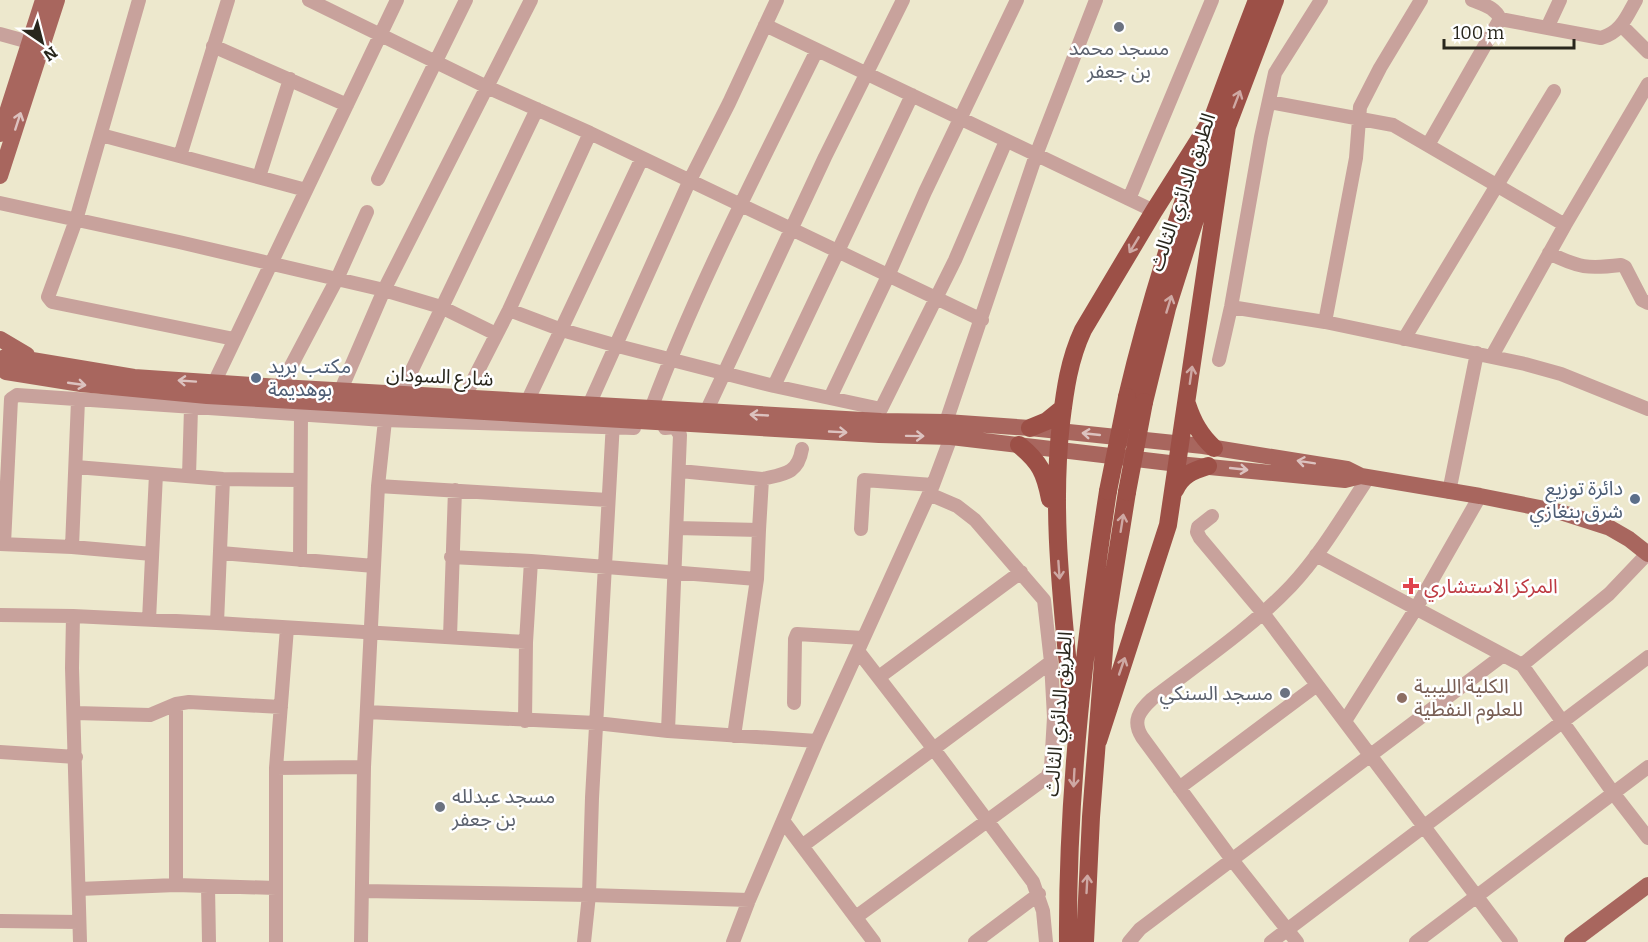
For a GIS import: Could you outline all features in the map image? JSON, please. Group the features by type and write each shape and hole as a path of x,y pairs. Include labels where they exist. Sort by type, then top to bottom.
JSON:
{"highway":[{"name":"الطريق الدائري الثالث","path":"1218,125 1257,0"},
{"name":"الطريق الدائري الثالث","path":"1085,942 1090,829 1106,624 1127,492 1140,343 1194,165 1218,125 1275,0"},
{"path":"1076,737 1056,529 1058,450 1067,378 1075,348 1083,330 1154,211 1218,125"},
{"path":"1098,741 1168,525 1187,403 1218,125"},
{"name":"الطريق الدائري الثالث","path":"1068,942 1076,737 1089,614 1108,491 1136,399"},
{"path":"1187,403 1195,426 1214,448"},
{"path":"1030,428 1047,421 1062,408"},
{"path":"1019,446 1031,455 1042,470 1056,529"},
{"path":"1172,497 1184,477 1190,472 1208,466"}],"main road":[{"path":"0,134 44,0"},
{"path":"0,177 57,0"},
{"path":"0,339 43,370"},
{"name":"شارع السودان","path":"0,359 8,356 81,384 207,396 390,404 613,424 800,424 948,430"},
{"name":"شارع السودان","path":"0,368 6,372 43,370 340,392 390,404 464,398 706,412 800,424"},
{"path":"0,386 43,370"},
{"path":"948,430 1030,428 1180,443 1347,469 1365,477 1480,496 1594,522 1620,533 1648,553"},
{"path":"948,430 1019,446 1178,464 1345,480 1365,477"},
{"path":"1572,942 1648,885"}],"street":[{"path":"139,0 76,220 49,294 49,300 234,339"},
{"path":"180,156 228,0"},
{"path":"309,0 487,87 590,133 982,320"},
{"path":"214,383 397,0"},
{"path":"378,179 466,0"},
{"path":"340,392 384,290 531,0"},
{"path":"589,405 614,345 777,0"},
{"path":"706,412 825,157 903,0"},
{"path":"830,398 1017,0"},
{"path":"733,942 817,741 931,490 982,320 1036,155 1096,0"},
{"path":"1129,199 1212,0"},
{"path":"1219,360 1275,73 1321,0"},
{"path":"1325,322 1356,158 1360,107 1421,0"},
{"path":"1472,0 1492,8 1500,19"},
{"path":"1547,28 1560,0"},
{"path":"1500,19 1601,38 1612,35 1622,26 1635,0"},
{"path":"1428,145 1500,19"},
{"path":"765,25 1154,211"},
{"path":"1622,26 1648,52"},
{"path":"0,34 29,42"},
{"path":"213,46 347,105"},
{"path":"651,409 670,358 740,206 817,50"},
{"path":"259,177 290,80"},
{"path":"1492,356 1565,225 1648,84"},
{"path":"1404,339 1554,91"},
{"path":"774,386 912,95"},
{"path":"1269,102 1394,125 1565,225"},
{"path":"361,942 364,768 370,633 378,486 390,404 467,258 537,109"},
{"path":"464,398 509,310 590,133"},
{"path":"101,135 306,190"},
{"path":"509,310 562,330 614,345 774,386 881,409 955,260 1006,141"},
{"path":"527,402 642,158"},
{"path":"0,203 384,290 441,307 496,334"},
{"path":"280,387 338,279 367,212"},
{"path":"1549,253 1581,267 1621,265 1628,271 1642,300 1648,303"},
{"path":"1231,307 1325,322 1492,356 1562,374 1648,409"},
{"path":"1449,492 1477,353"},
{"path":"152,554 2,544 11,399 17,395 302,414 390,404"},
{"path":"72,547 78,400"},
{"path":"189,476 191,408"},
{"path":"300,560 302,414"},
{"path":"584,942 589,895 613,424 675,428 680,435 668,730"},
{"path":"680,471 762,479 788,473 795,468 802,448"},
{"path":"76,467 223,479 300,480"},
{"path":"150,620 156,474"},
{"path":"1297,942 1233,861 1142,737 1137,729 1136,719 1152,699 1263,613 1292,585 1316,555 1365,477"},
{"path":"217,623 223,479"},
{"path":"734,736 758,579 762,479"},
{"path":"856,917 1047,777 1050,772 1054,717 1044,600 970,515 931,490 864,480 861,529"},
{"path":"378,486 608,501"},
{"path":"450,637 455,490"},
{"path":"1345,721 1415,610 1480,496"},
{"path":"1212,516 1198,527 1197,532 1200,538 1263,613 1511,942"},
{"path":"677,528 759,530"},
{"path":"1522,665 1609,594 1648,553"},
{"path":"221,554 374,566"},
{"path":"1316,555 1415,610 1522,665 1648,838"},
{"path":"451,557 604,566 758,579"},
{"path":"525,720 526,642 531,561"},
{"path":"879,677 1021,572"},
{"path":"0,615 217,623 526,642"},
{"path":"73,616 72,668 80,942"},
{"path":"276,942 276,768 287,628"},
{"path":"794,703 797,634 860,645 879,677 1022,864 1039,894 1046,942"},
{"path":"1129,942 1140,929 1502,656"},
{"path":"1271,942 1648,657"},
{"path":"802,846 1051,662"},
{"path":"1179,788 1317,685"},
{"path":"75,713 150,715 176,704 189,702 281,707"},
{"path":"176,704 176,885"},
{"path":"367,712 596,723 817,741"},
{"path":"0,752 76,757"},
{"path":"1416,942 1648,767"},
{"path":"276,768 364,768"},
{"path":"784,822 874,942"},
{"path":"79,889 176,885 276,888"},
{"path":"208,886 209,942"},
{"path":"362,891 749,900"},
{"path":"975,942 1039,894"},
{"path":"0,921 79,922"}],"place":[{"name":"مسجد محمد بن جعفر","path":"1119,27"},
{"name":"مكتب بريد بوهديمة","path":"256,378"},
{"name":"دائرة توزيع شرق بنغازي","path":"1635,499"},
{"name":"المركز الاستشاري","path":"1411,586"},
{"name":"مسجد السنكي","path":"1285,693"},
{"name":"الكلية الليبية للعلوم النفطية","path":"1402,698"},
{"name":"مسجد عبدلله بن جعفر","path":"440,807"}]}
